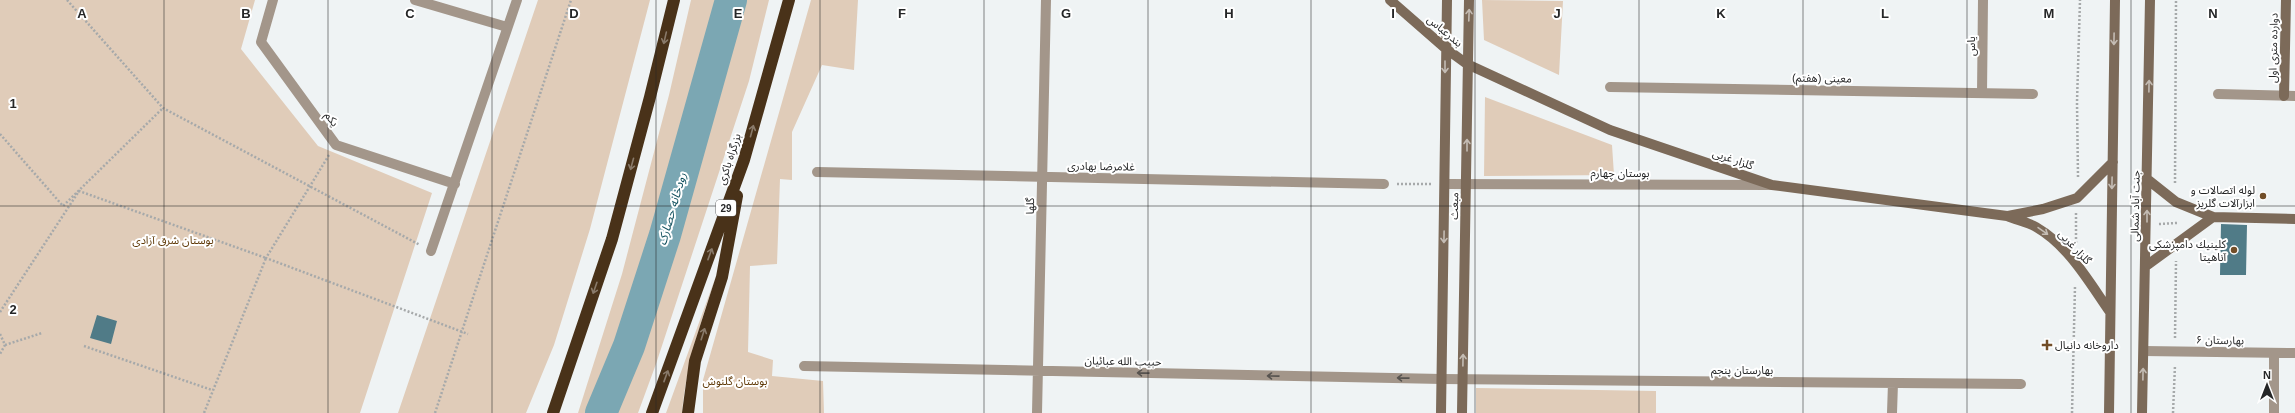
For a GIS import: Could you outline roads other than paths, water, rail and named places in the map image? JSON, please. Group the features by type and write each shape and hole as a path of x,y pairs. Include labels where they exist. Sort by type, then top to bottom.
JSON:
{"highway":[{"path":"553,413 612,239 674,0"},
{"name":"بزرگراه باکری","path":"652,413 744,160 789,0"},
{"path":"688,413 695,361 722,277 744,160"},
{"path":"550,413 559,394"}],"street":[{"name":"یکم","path":"273,0 261,42 336,145 454,184"},
{"path":"415,0 507,27"},
{"path":"431,251 516,0"},
{"name":"گلها","path":"1037,413 1046,0"},
{"name":"بندرعباس","path":"1390,0 1445,48 1467,64"},
{"name":"مبعث","path":"1441,413 1445,184 1446,0"},
{"name":"مبعث","path":"1462,413 1469,0"},
{"name":"یاس","path":"1982,93 1983,0"},
{"name":"جنت آباد شمالی","path":"2109,413 2114,0"},
{"name":"جنت آباد شمالی","path":"2142,413 2147,224 2150,0"},
{"name":"دوارده متری اول","path":"2284,96 2286,0"},
{"name":"گلزار غربی","path":"1467,64 1610,130 1772,185 2007,216 2035,226 2050,237 2076,263 2110,312"},
{"name":"معینی (هفتم)","path":"1610,87 2033,94"},
{"path":"2218,94 2295,96"},
{"name":"گلزار غربی","path":"2007,216 2043,209 2077,198 2113,162"},
{"name":"غلامرضا بهادری","path":"817,172 1384,184"},
{"path":"2147,179 2176,202 2214,217 2295,219"},
{"name":"بوستان چهارم","path":"1445,184 1772,185"},
{"path":"2146,266 2214,217"},
{"name":"بهارستان ۶","path":"2144,351 2295,353"},
{"path":"2274,353 2274,413"},
{"name":"حبیب الله عبائیان","path":"804,366 1463,379"},
{"name":"بهارستان پنجم","path":"1463,379 2021,384"},
{"path":"1892,413 1893,383"}],"waterway":[{"name":"رودخانه حصارک","path":"601,413 629,346 665,235 731,0"}],"place":[{"name":"لوله اتصالات و ابزارآلات گلریز","path":"2263,196"},
{"name":"كلينيك دامپزشكی آناهيتا","path":"2234,250"},
{"name":"داروخانه دانیال","path":"2047,345"}],"park label":[{"name":"بوستان شرق آزادی","path":"173,240"},
{"name":"بوستان گلنوش","path":"735,381"}]}
